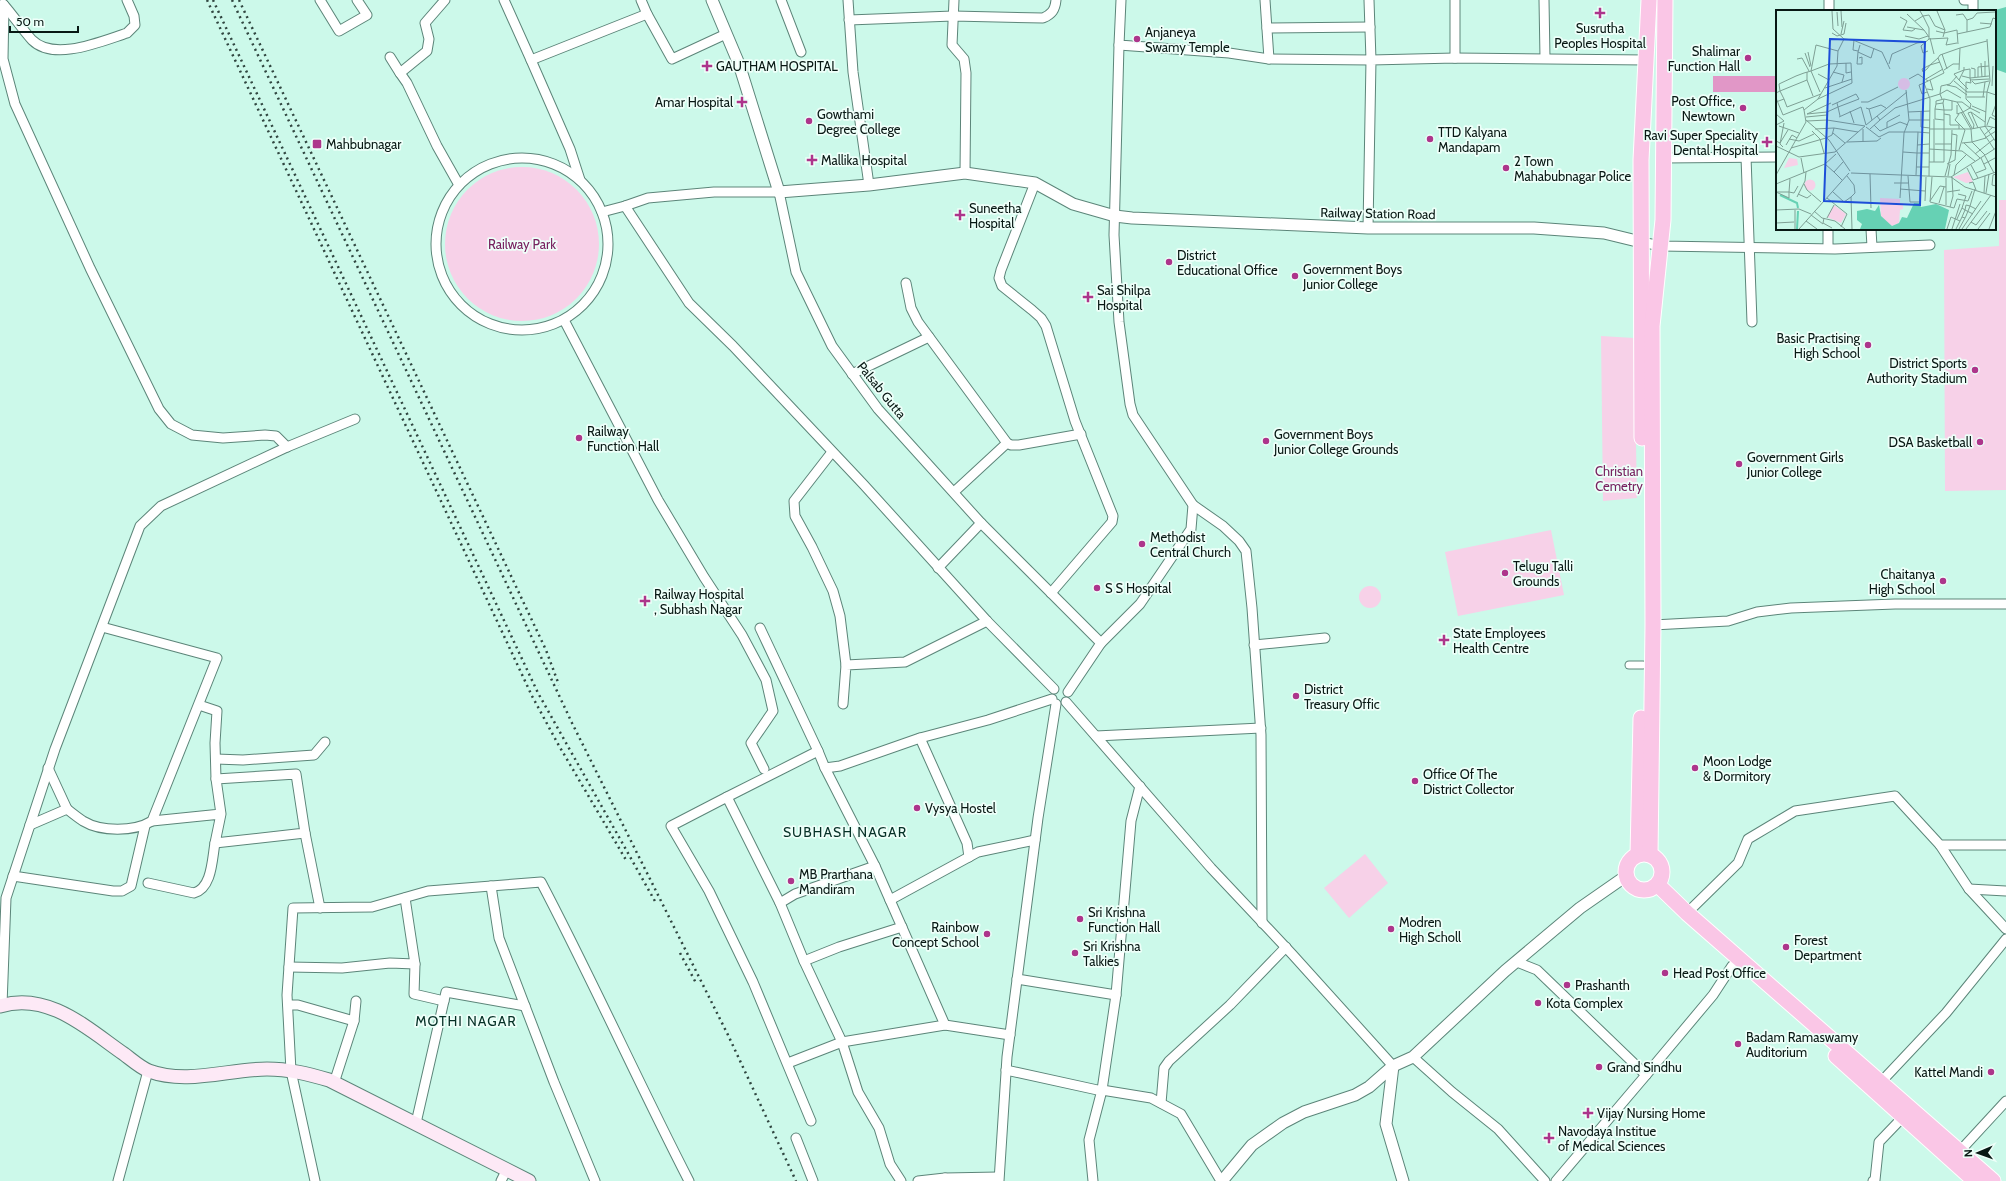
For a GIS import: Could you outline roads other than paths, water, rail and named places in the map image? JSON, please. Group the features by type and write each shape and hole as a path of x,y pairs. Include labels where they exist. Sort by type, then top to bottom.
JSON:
{"highway":[{"path":"1644,855 1636,665 1641,160 1648,0"},
{"path":"1644,855 1653,625 1652,326 1664,220 1663,158 1665,0"},
{"path":"1644,855 1659,862 1662,868 1661,880 1655,887 1641,891 1631,886 1626,876 1627,865 1634,857 1644,855"},
{"path":"1655,887 1687,913 1993,1181"},
{"path":"1655,887 1671,910 1732,966 1823,1044 1975,1181"}],"main road":[{"path":"1,1005 32,1002 63,1011 148,1071 171,1076 218,1075 266,1069 304,1073 334,1083 416,1123 504,1175 529,1181"}],"street":[{"path":"2,2 33,41 46,49 55,50 86,46 127,33 133,29 135,25 134,16 127,0"},
{"path":"320,0 339,31 367,15 357,0"},
{"path":"400,73 427,51 429,39 425,23 445,0"},
{"path":"504,0 570,149 580,180 602,212 608,232 608,246 604,273 594,292 581,308 564,320 540,329 514,330 490,324 471,313 455,297 442,271 438,257 437,235 442,214 449,199 459,185 480,168 506,159 532,158 558,165 580,180"},
{"path":"641,0 647,14 672,59 726,34"},
{"path":"712,0 739,64 779,192"},
{"path":"781,0 801,52"},
{"path":"848,0 853,72 869,185"},
{"path":"954,0 952,45 964,59 966,73 965,173"},
{"path":"849,20 953,16 1043,18 1050,15 1055,8 1056,0"},
{"path":"1121,0 1114,235 1119,322 1133,415 1193,505 1223,526 1239,541 1246,551 1261,728 1262,923"},
{"path":"1265,0 1269,58"},
{"path":"1368,228 1371,60 1369,0"},
{"path":"1455,0 1455,58"},
{"path":"1544,0 1545,58"},
{"path":"1964,0 1973,0 1973,10"},
{"path":"2,2 3,59 15,104 90,268 159,409 171,424 192,435 223,438 265,434 276,436 287,447"},
{"path":"531,60 647,14"},
{"path":"1267,28 1370,27"},
{"path":"1119,45 1229,53 1269,58 1371,60 1545,58 1646,60"},
{"path":"390,57 407,83 437,146 459,185"},
{"path":"1746,157 1748,246 1752,322"},
{"path":"1663,158 1776,157"},
{"path":"602,212 648,198 714,192 779,192 869,185 965,173 1035,183 999,278 1002,286 1041,318 1046,326 1081,434 1113,516 1112,522 1051,593"},
{"name":"Railway Station Road","path":"1035,183 1073,204 1115,216 1368,228 1534,228 1604,233 1640,242"},
{"name":"Palsab Gutta","path":"779,192 796,272 832,346 878,409 982,523 1101,643"},
{"path":"625,206 689,303 733,346 987,621 1054,689"},
{"path":"1828,230 1828,248"},
{"path":"1871,230 1872,247"},
{"path":"1640,242 1661,246 1828,248 1930,245"},
{"path":"906,282 910,308 929,337 1007,443 1011,446 1081,434"},
{"path":"564,320 658,500 742,635 766,680 773,711 751,743 764,769"},
{"path":"852,374 929,337"},
{"path":"1,1005 6,898 48,768 140,526 161,506 287,447 355,419"},
{"path":"954,492 1007,443"},
{"path":"832,452 794,501 795,516 812,547 832,591 840,616 846,665 842,704"},
{"path":"1066,702 1068,692 1101,643 1140,604 1191,529 1193,505"},
{"path":"938,568 982,523"},
{"path":"1653,625 1728,622 1757,612 1784,609 1895,604 2006,604"},
{"path":"846,665 905,662 987,621"},
{"path":"13,876 113,891 127,890 131,886 148,824 217,658 102,627"},
{"path":"760,628 825,768 875,866 945,1025"},
{"path":"1254,645 1325,638"},
{"path":"1054,689 1060,687 1068,692"},
{"path":"918,1181 998,1179 1010,1035 1054,701 1052,693 1054,689"},
{"path":"825,768 840,766 920,738 1054,701 1060,705 1066,702"},
{"path":"1066,702 1262,923 1286,947 1393,1066 1386,1124 1403,1181"},
{"path":"148,883 194,893 204,888 207,882 221,814 216,779 217,711 198,705"},
{"path":"1096,736 1261,728"},
{"path":"920,738 967,843 969,857"},
{"path":"216,759 243,760 314,755 325,742"},
{"path":"811,1120 753,982 709,891 671,826 818,751"},
{"path":"48,768 68,809 84,821 105,828 221,814"},
{"path":"216,779 296,774 305,833 320,908"},
{"path":"1093,1181 1089,1140 1102,1090 1116,995 1131,821 1140,786"},
{"path":"1687,913 1738,863 1748,839 1795,811 1895,796 1940,845 1969,890 2006,929"},
{"path":"727,797 780,903 804,961 842,1042 858,1092 879,1128 890,1164 901,1181"},
{"path":"30,825 68,809"},
{"path":"215,843 305,833"},
{"path":"890,900 978,852 1035,840"},
{"path":"1940,845 2006,845"},
{"path":"780,903 795,894 875,866"},
{"path":"1006,1070 1102,1090 1151,1098 1161,1103 1181,1114 1222,1181 1252,1145 1283,1123 1304,1112 1356,1095 1369,1088 1393,1066 1413,1057 1517,962 1580,908 1626,876"},
{"path":"315,1181 291,1071 288,1005 293,908 372,907 428,891 541,882 583,963 652,1109 689,1181"},
{"path":"491,886 499,938 554,1082 595,1181"},
{"path":"1969,890 2006,891"},
{"path":"405,898 416,964 414,994 444,1001"},
{"path":"804,961 825,952 902,928"},
{"path":"1881,1082 1946,1013 2006,939"},
{"path":"1161,1103 1164,1068 1169,1061 1230,1005 1286,947"},
{"path":"1517,962 1536,970 1646,1075"},
{"path":"289,967 342,968 390,963 416,964"},
{"path":"1556,1181 1713,995 1732,966"},
{"path":"1017,979 1116,995"},
{"path":"416,1123 446,992 525,1006"},
{"path":"334,1083 354,1021 356,1001"},
{"path":"288,1005 298,1005 354,1021"},
{"path":"788,1063 842,1042 945,1025 1010,1035"},
{"path":"1413,1057 1452,1092 1498,1129 1545,1181"},
{"path":"118,1181 148,1071"},
{"path":"1959,1152 2006,1101"},
{"path":"1873,1181 1875,1180 1879,1142 1903,1117"},
{"path":"796,1138 813,1181"}],"railway":[{"path":"207,0 532,696 558,744 626,860"},
{"path":"213,0 538,693 656,903"},
{"path":"232,0 572,723 728,1035 796,1181"},
{"path":"239,0 546,650 559,685"},
{"path":"680,953 696,983"}],"place":[{"name":"Susrutha Peoples Hospital","path":"1600,13"},
{"name":"Anjaneya Swamy Temple","path":"1137,39"},
{"name":"Shalimar Function Hall","path":"1748,58"},
{"name":"GAUTHAM HOSPITAL","path":"707,66"},
{"name":"Amar Hospital","path":"742,102"},
{"name":"Post Office, Newtown","path":"1743,108"},
{"name":"Gowthami Degree College","path":"809,121"},
{"name":"TTD Kalyana Mandapam","path":"1430,139"},
{"name":"Ravi Super Speciality Dental Hospital","path":"1767,142"},
{"name":"Mahbubnagar","path":"317,144"},
{"name":"Mallika Hospital","path":"812,160"},
{"name":"2 Town Mahabubnagar Police","path":"1506,168"},
{"name":"Suneetha Hospital","path":"960,215"},
{"name":"District Educational Office","path":"1169,262"},
{"name":"Government Boys Junior College","path":"1295,276"},
{"name":"Sai Shilpa Hospital","path":"1088,297"},
{"name":"Basic Practising High School","path":"1868,345"},
{"name":"District Sports Authority Stadium","path":"1975,370"},
{"name":"Railway Function Hall","path":"579,438"},
{"name":"Government Boys Junior College Grounds","path":"1266,441"},
{"name":"DSA Basketball","path":"1980,442"},
{"name":"Government Girls Junior College","path":"1739,464"},
{"name":"Methodist Central Church","path":"1142,544"},
{"name":"Telugu Talli Grounds","path":"1505,573"},
{"name":"Chaitanya High School","path":"1943,581"},
{"name":"S S Hospital","path":"1097,588"},
{"name":"Railway Hospital , Subhash Nagar","path":"645,601"},
{"name":"State Employees Health Centre","path":"1444,640"},
{"name":"District Treasury Offic","path":"1296,696"},
{"name":"Moon Lodge & Dormitory","path":"1695,768"},
{"name":"Office Of The District Collector","path":"1415,781"},
{"name":"Vysya Hostel","path":"917,808"},
{"name":"MB Prarthana Mandiram","path":"791,881"},
{"name":"Sri Krishna Function Hall","path":"1080,919"},
{"name":"Modren High Scholl","path":"1391,929"},
{"name":"Rainbow Concept School","path":"987,934"},
{"name":"Forest Department","path":"1786,947"},
{"name":"Sri Krishna Talkies","path":"1075,953"},
{"name":"Head Post Office","path":"1665,973"},
{"name":"Prashanth","path":"1567,985"},
{"name":"Kota Complex","path":"1538,1003"},
{"name":"Badam Ramaswamy Auditorium","path":"1738,1044"},
{"name":"Grand Sindhu","path":"1599,1067"},
{"name":"Kattel Mandi","path":"1991,1072"},
{"name":"Vijay Nursing Home","path":"1588,1113"},
{"name":"Navodaya Institue of Medical Sciences","path":"1549,1138"}],"district":[{"name":"SUBHASH NAGAR","path":"845,832"},
{"name":"MOTHI NAGAR","path":"466,1021"}],"park label":[{"name":"Railway Park","path":"522,244"},
{"name":"Christian Cemetry","path":"1619,478"}]}
